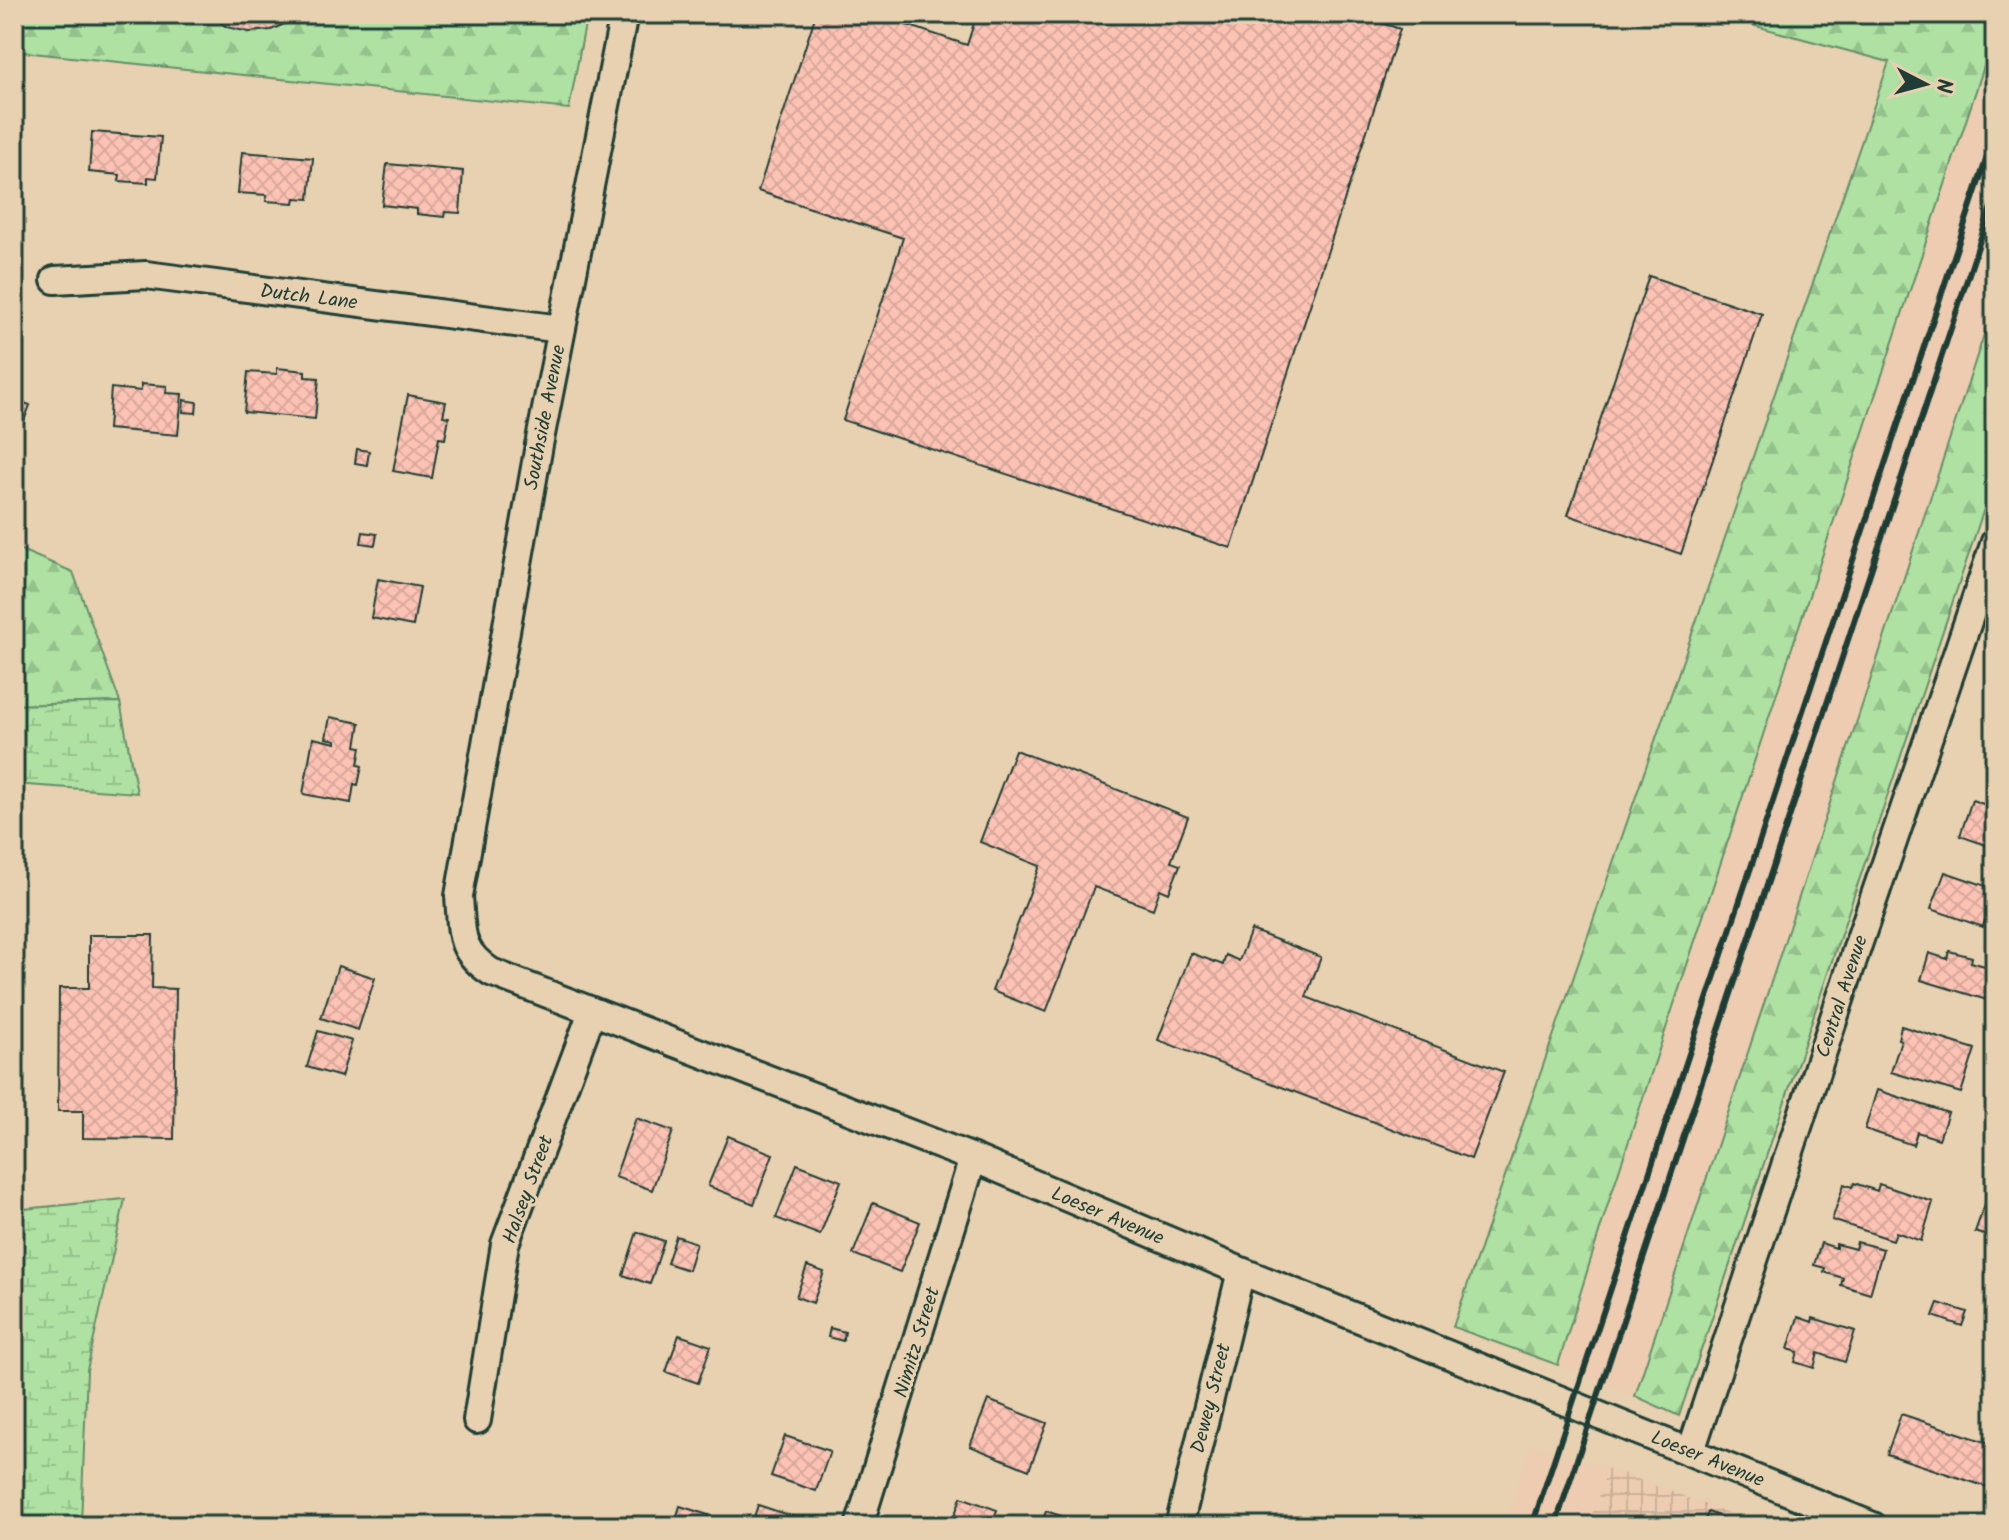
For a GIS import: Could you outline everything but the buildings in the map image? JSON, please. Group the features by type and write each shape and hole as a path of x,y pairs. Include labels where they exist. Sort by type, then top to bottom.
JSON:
{"street":[{"name":"Southside Avenue","path":"472,822 561,329 624,14"},
{"name":"Dutch Lane","path":"55,280 146,275 561,329"},
{"name":"Central Avenue","path":"1691,1451 1858,945 1995,545"},
{"name":"Loeser Avenue","path":"472,822 459,896 464,945 477,963 491,972 973,1158 1241,1271 1873,1526"},
{"name":"Halsey Street","path":"477,1420 505,1244 592,1012"},
{"name":"Nimitz Street","path":"859,1526 973,1158"},
{"name":"Dewey Street","path":"1179,1526 1241,1271"}],"shaded area":[{"path":"1995,33 1995,301 1635,1396 1558,1365 1608,1204"},
{"path":"1531,1446 1608,1468 1588,1526 1505,1526"},
{"path":"1608,1468 1763,1526 1588,1526"}],"green space":[{"path":"14,14 587,14 569,109 14,51"},
{"path":"1711,14 1995,14 1995,33 1608,1204 1558,1365 1453,1327 1889,62"},
{"path":"1995,301 1995,476 1679,1416 1635,1396"},
{"path":"14,547 73,572 120,702 14,705"},
{"path":"120,702 137,793 14,784 14,705"},
{"path":"125,1199 87,1370 81,1525 14,1526 14,1210"}],"railway":[{"path":"1532,1526 1995,133"},
{"path":"1555,1526 1995,195"}]}
